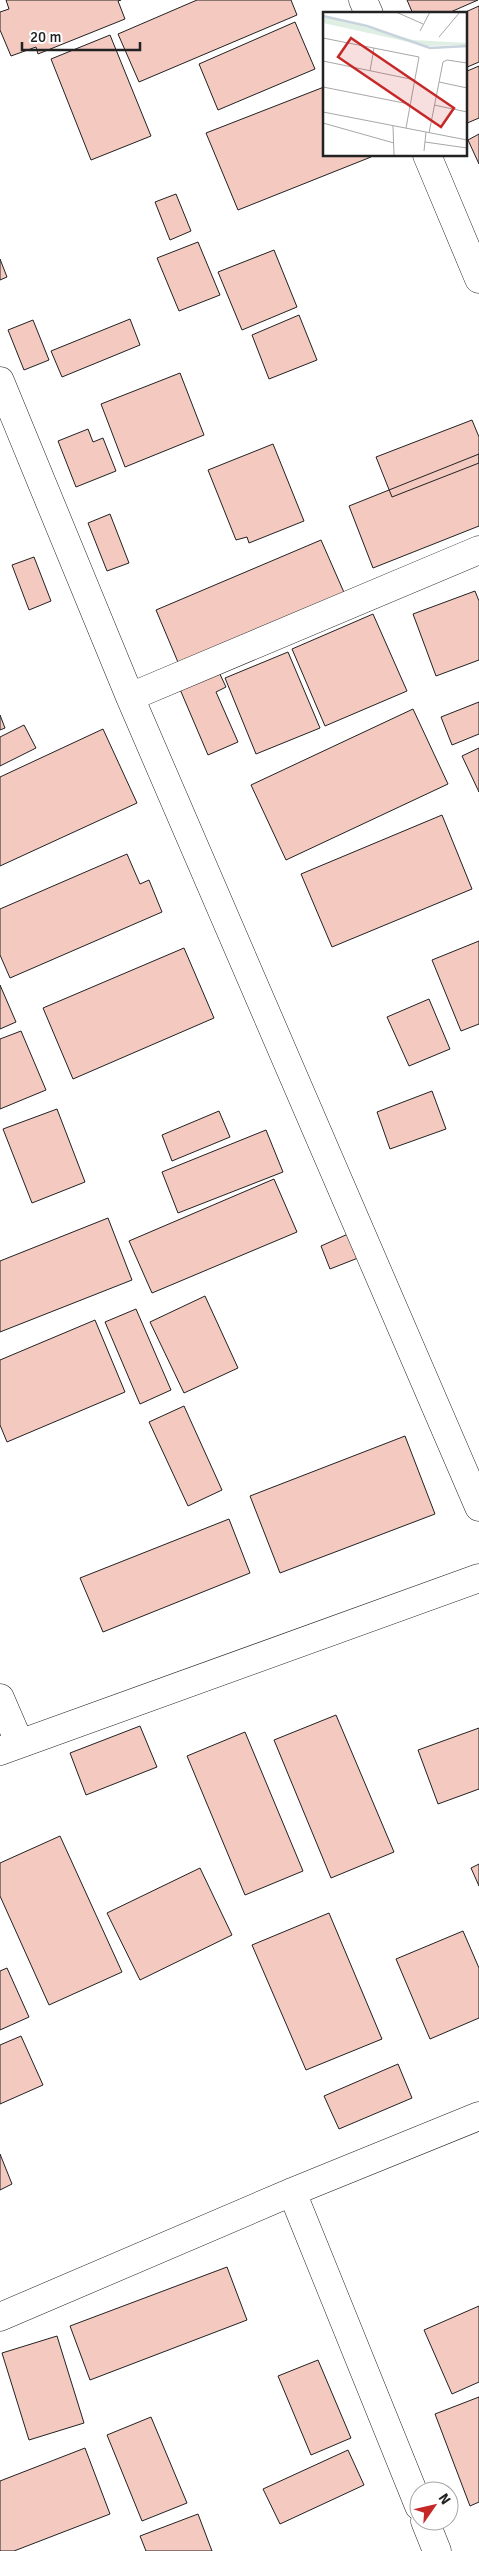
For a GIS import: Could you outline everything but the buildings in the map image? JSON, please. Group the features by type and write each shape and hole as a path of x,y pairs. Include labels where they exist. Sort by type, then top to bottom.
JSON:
{"street":[{"path":"363,0 368,12"},
{"path":"428,156 479,279"},
{"path":"0,381 130,697 479,1507"},
{"path":"130,697 479,550"},
{"path":"0,1698 9,1747 479,1578"},
{"path":"0,2318 292,2192 479,2116"},
{"path":"292,2192 409,2481"},
{"path":"429,2531 437,2551"}]}
